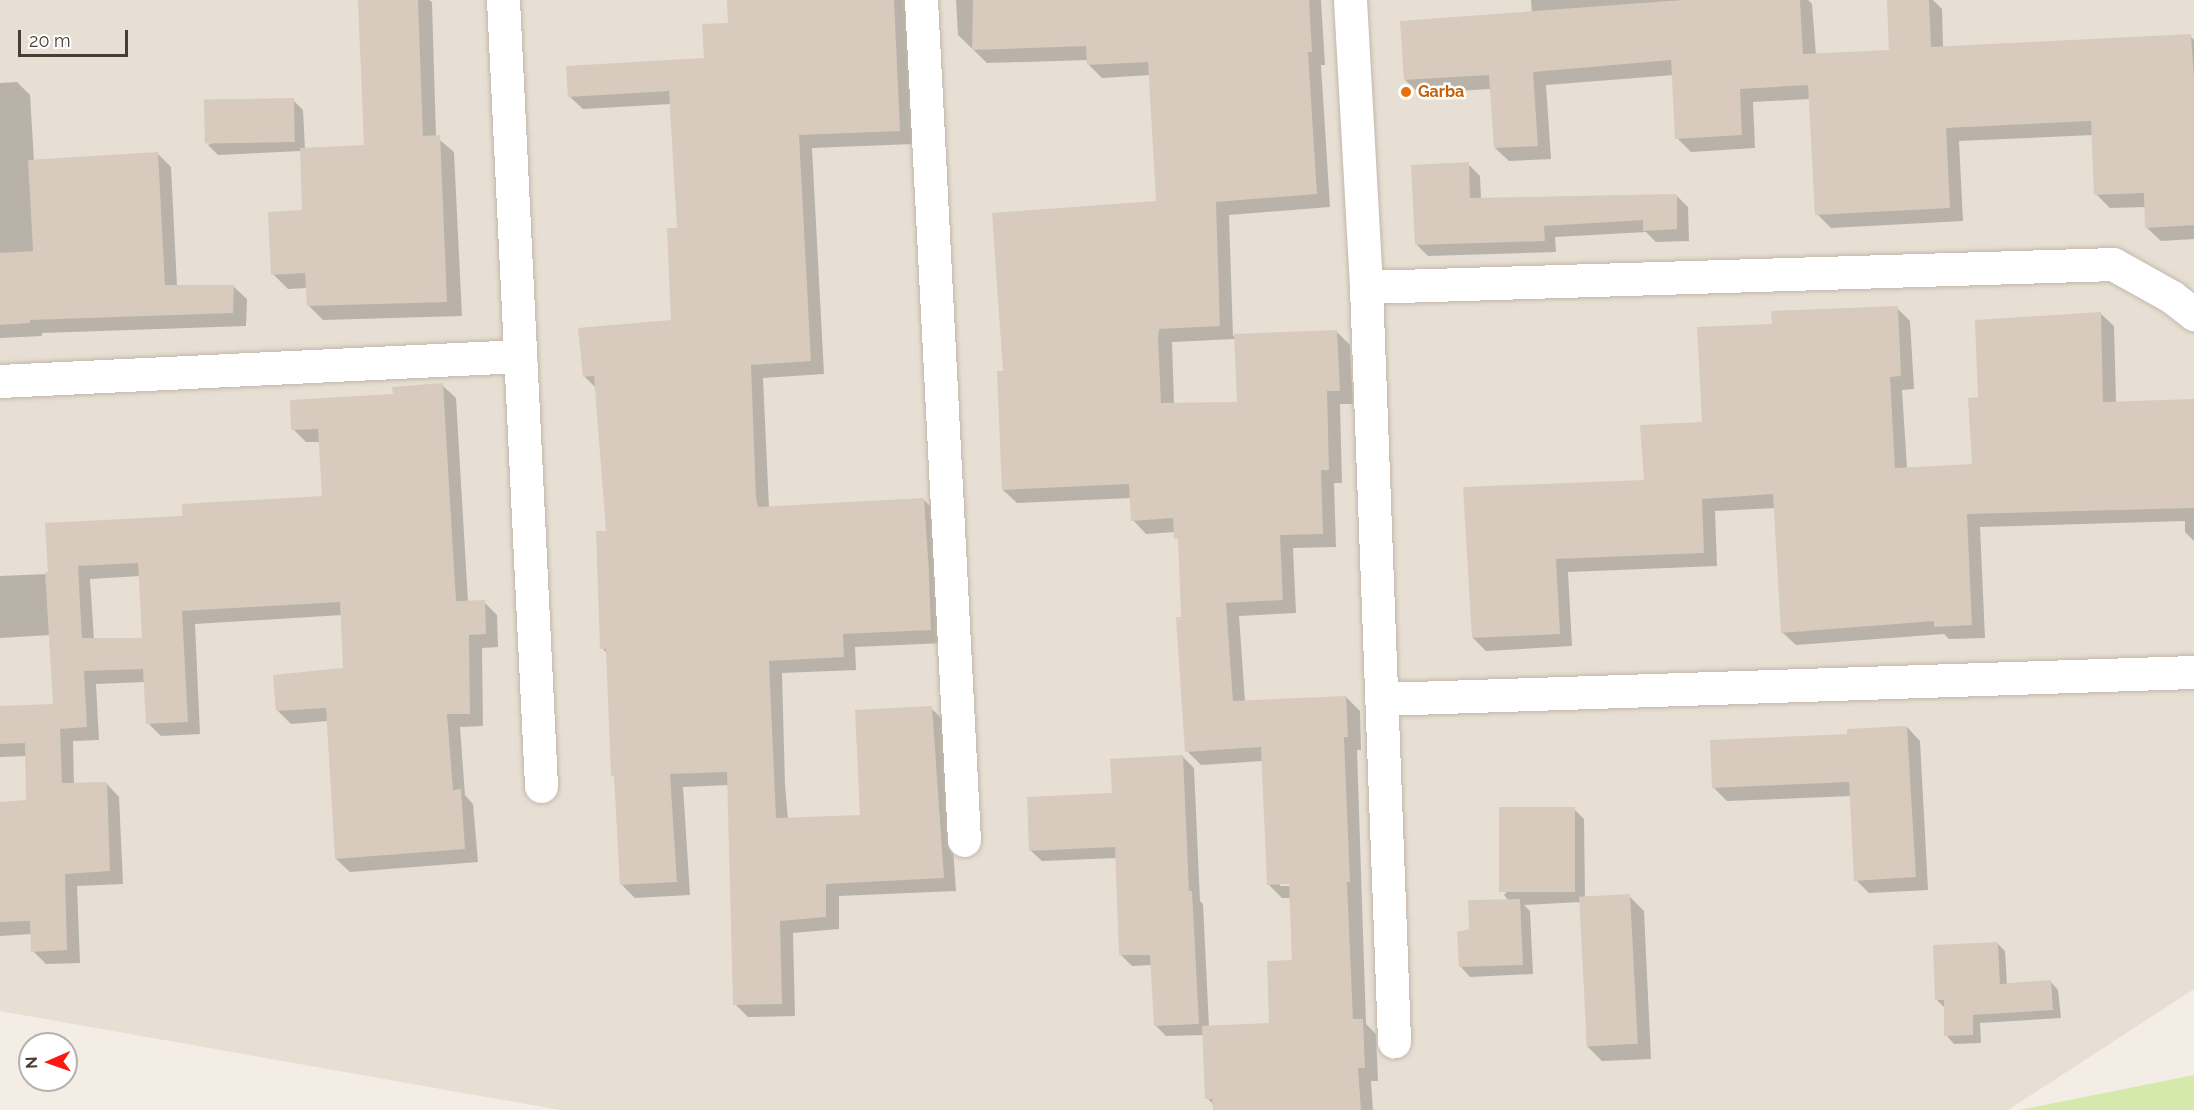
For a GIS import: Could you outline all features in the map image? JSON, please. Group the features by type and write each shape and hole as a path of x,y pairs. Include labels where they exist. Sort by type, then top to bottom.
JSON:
{"street":[{"path":"503,0 541,786"},
{"path":"921,0 964,840"},
{"path":"1350,0 1366,287 1394,1041"},
{"path":"1366,287 2113,264 2172,297 2194,314"},
{"path":"0,381 520,356"},
{"path":"1383,699 2194,672"}],"shaded area":[{"path":"0,0 2194,0 2194,989 2008,1110 560,1110 0,1011"}],"green space":[{"path":"2194,1075 2194,1110 2019,1110"}],"building":[{"path":"358,0 418,0 423,136 440,135 447,302 307,306 305,273 271,275 268,212 302,210 300,148 364,145"},
{"path":"727,0 894,0 900,131 799,135 811,361 751,365 756,498 758,507 924,498 929,571 931,630 843,634 844,657 769,661 776,818 860,815 855,710 932,706 944,878 826,884 826,917 780,921 782,1004 733,1005 727,772 670,774 677,882 620,885 614,776 611,776 606,649 600,649 596,531 606,531 594,376 583,377 578,328 671,320 667,228 677,228 669,91 568,97 566,66 704,58 702,24 728,23"},
{"path":"973,0 1309,0 1312,52 1308,52 1317,194 1216,202 1220,326 1159,329 1161,403 1237,402 1234,334 1337,330 1340,391 1327,391 1329,470 1321,470 1323,534 1280,535 1283,600 1226,603 1233,701 1346,696 1348,737 1344,737 1350,882 1347,882 1353,1019 1363,1019 1365,1068 1358,1068 1361,1110 1213,1110 1212,1099 1205,1099 1202,1026 1269,1023 1267,961 1292,960 1289,884 1267,885 1261,747 1185,752 1176,617 1181,617 1178,539 1174,539 1173,518 1131,521 1129,484 1002,490 997,371 1003,371 992,213 1156,201 1148,62 1087,65 1086,46 972,50"},
{"path":"1683,0 1800,0 1803,54 1889,50 1887,0 1929,0 1931,47 2191,34 2194,79 2194,225 2145,228 2144,193 2094,195 2091,121 1946,128 1950,208 1815,215 1808,85 1740,89 1742,135 1675,139 1671,60 1533,72 1538,146 1494,148 1489,75 1404,80 1400,21"},
{"path":"294,98 295,142 205,144 204,100"},
{"path":"158,152 165,285 234,285 233,313 30,320 30,323 0,325 0,253 33,251 28,160"},
{"path":"1469,162 1470,198 1677,194 1677,229 1643,231 1643,220 1544,226 1545,241 1415,245 1411,165"},
{"path":"1898,306 1901,376 1890,377 1895,468 1972,464 1968,398 1978,397 1975,320 2101,312 2103,402 2194,399 2194,508 1967,514 1972,625 1934,627 1934,621 1781,633 1773,494 1702,499 1704,553 1556,559 1560,634 1472,638 1463,487 1644,480 1640,425 1702,422 1697,327 1772,324 1771,311"},
{"path":"443,383 456,601 485,600 486,634 469,635 470,714 447,714 453,790 461,789 465,849 335,859 326,708 276,711 273,675 343,668 340,602 182,611 188,722 146,724 143,669 84,671 87,727 60,729 62,783 107,782 110,871 65,874 67,950 31,952 30,921 0,922 0,802 26,800 25,743 0,744 0,706 53,704 45,572 48,572 45,523 182,516 182,504 322,496 318,429 291,430 290,400 393,394 392,387","holes":["138,563 142,638 82,638 78,566"]},
{"path":"1907,726 1916,877 1854,881 1849,782 1712,788 1710,740 1847,734 1847,729"},
{"path":"1183,755 1189,891 1192,891 1199,1024 1154,1026 1150,955 1119,955 1115,847 1029,851 1027,797 1112,793 1110,759"},
{"path":"1499,807 1575,807 1575,892 1499,892"},
{"path":"1630,894 1638,1044 1587,1046 1579,897"},
{"path":"1520,899 1523,965 1459,967 1457,932 1469,929 1468,900"},
{"path":"1998,942 2000,984 2051,980 2053,1010 1973,1015 1973,1035 1944,1036 1944,1000 1935,1000 1933,945"}],"place":[{"name":"Garba","path":"1406,92"}]}
